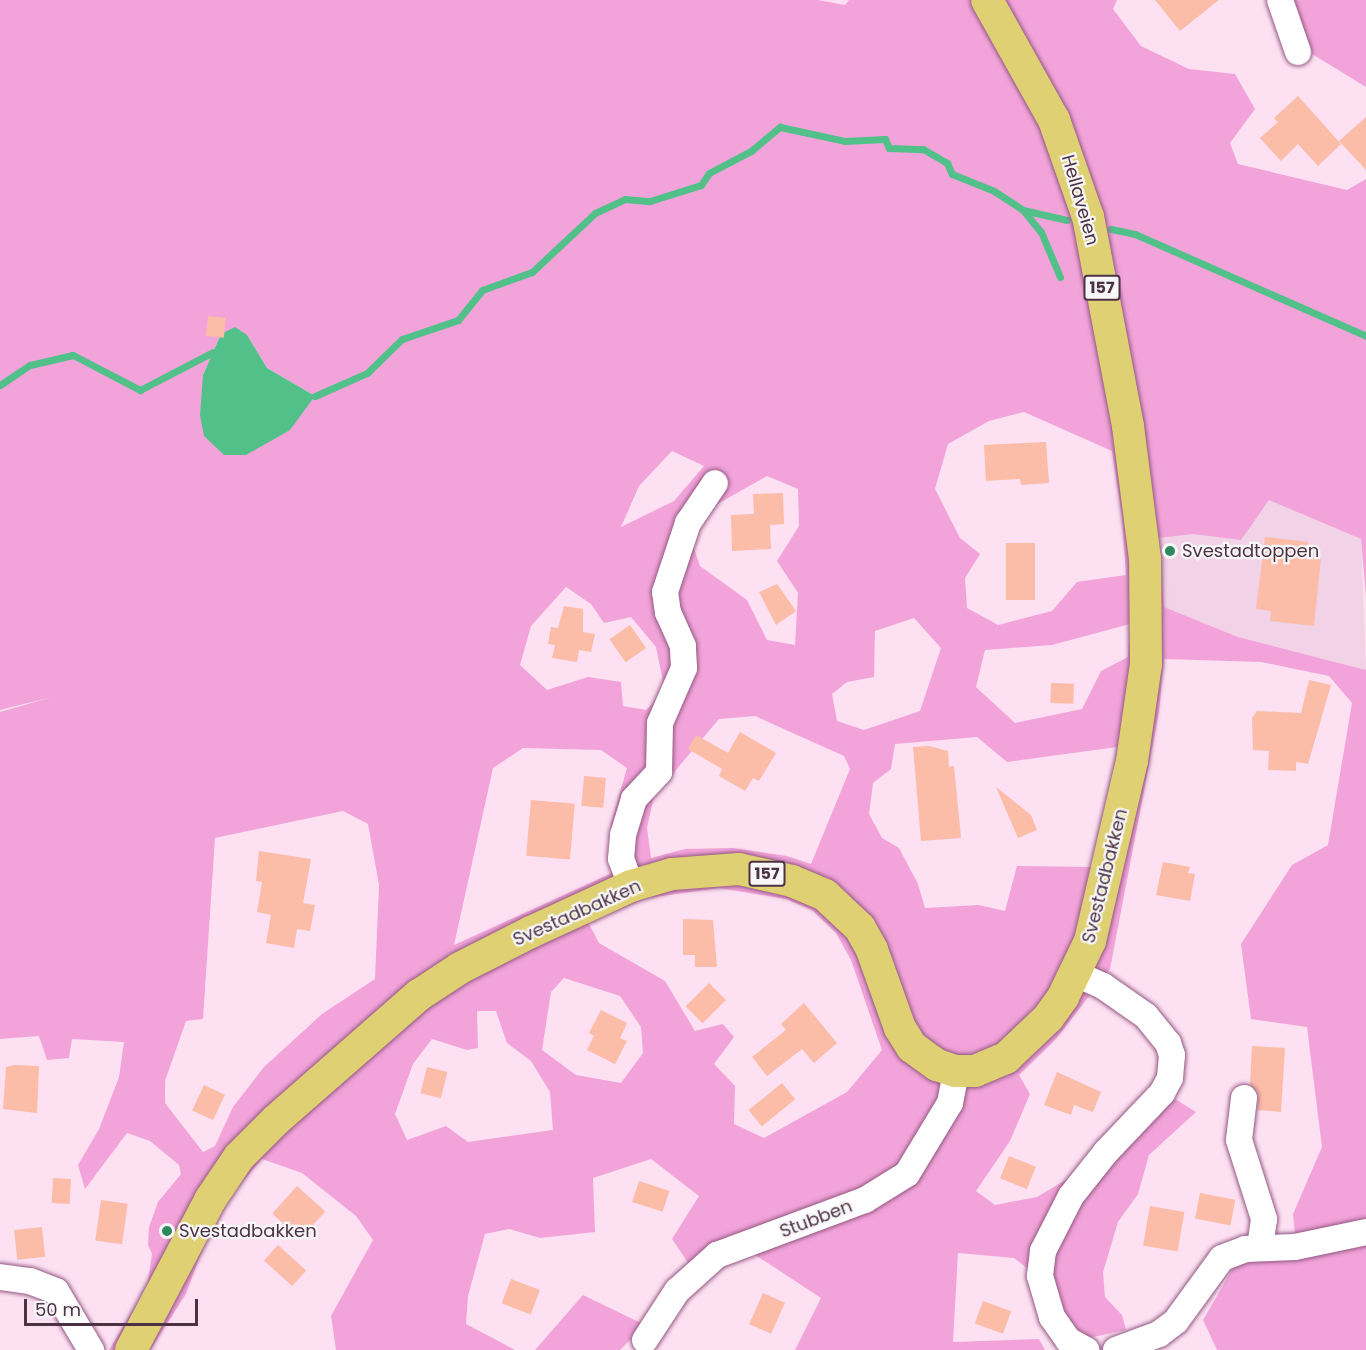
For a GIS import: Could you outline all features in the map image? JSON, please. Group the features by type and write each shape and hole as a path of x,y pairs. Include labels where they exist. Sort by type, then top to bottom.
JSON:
{"main road":[{"name":"Hellaveien","path":"987,0 1054,120 1088,217 1129,436 1147,597"},
{"name":"Svestadbakken","path":"130,1350 225,1177 284,1112 386,1020 452,974 531,932 631,886 682,873 739,869 792,881 825,895 860,928 872,950 900,1028 912,1047 938,1065 956,1071 975,1071 1006,1058 1048,1018 1076,974 1102,900 1132,761 1146,664 1147,597"}],"street":[{"path":"1280,0 1298,52"},
{"path":"631,886 621,859 623,835 634,799 659,772 662,752 660,723 684,668 683,646 668,612 666,592 688,523 715,483"},
{"path":"1076,974 1103,986 1146,1016 1168,1043 1172,1055 1170,1078 1162,1093 1106,1152 1071,1196 1043,1251 1040,1276 1052,1317 1068,1340 1086,1350"},
{"name":"Stubben","path":"645,1340 677,1291 717,1255 865,1200 907,1174 950,1103 956,1071"},
{"path":"1244,1098 1239,1140 1264,1219 1260,1246"},
{"path":"1116,1350 1159,1334 1176,1321 1222,1258 1260,1246 1295,1247 1366,1232"},
{"path":"0,1277 30,1281 56,1291 91,1350"}],"shaded area":[{"path":"0,0 818,0 845,5 849,0 1117,0 1113,9 1141,46 1189,69 1235,74 1255,109 1230,143 1238,164 1347,190 1366,179 1366,596 1361,539 1269,500 1241,540 1193,534 1159,538 1164,607 1238,637 1366,670 1366,1350 1217,1350 1203,1320 1235,1265 1297,1254 1293,1214 1322,1147 1307,1027 1251,1019 1241,944 1292,865 1328,845 1352,703 1329,676 1261,662 1164,659 1159,712 1110,969 1056,1039 1019,1075 1030,1094 1010,1141 976,1191 995,1205 1037,1197 1124,1145 1175,1099 1196,1112 1149,1155 1138,1194 1118,1222 1103,1272 1105,1297 1122,1315 1126,1330 1088,1338 1067,1320 1054,1289 1014,1258 958,1253 953,1342 1039,1339 1045,1350 795,1350 821,1298 734,1241 689,1264 672,1239 699,1196 651,1159 593,1178 595,1232 540,1238 509,1229 485,1234 468,1296 466,1324 515,1350 336,1350 331,1316 373,1240 356,1216 302,1173 262,1159 227,1200 208,1234 186,1294 150,1350 109,1350 147,1287 152,1254 148,1245 149,1227 158,1202 181,1174 179,1165 150,1141 127,1133 85,1189 78,1165 99,1129 119,1077 124,1042 72,1039 69,1058 47,1060 39,1036 0,1039 0,712 52,697 0,710","holes":["221,334 247,335 267,368 315,396 203,375","1024,412 1112,451 1122,516 1126,575 1077,582 1052,611 998,625 967,608 965,578 980,554 960,538 935,489 948,444 989,421","672,451 704,466 674,501 621,527 639,486","767,476 798,489 799,526 777,561 798,593 795,645 767,640 747,600 700,566 689,533 705,511","566,587 591,604 604,623 631,617 656,647 665,691 646,710 623,706 621,682 588,677 547,690 520,665 531,626","914,618 941,648 920,711 864,730 837,721 832,694 847,682 874,677 875,631","1130,624 1128,657 1101,671 1082,709 1015,723 976,687 985,650 1052,645","755,716 844,756 850,769 811,864 787,856 733,848 685,849 651,858 647,828 654,796 719,719","977,737 1007,762 1117,747 1106,816 1092,867 1017,866 1005,911 979,905 925,908 918,884 899,848 882,838 869,814 873,783 891,769 895,744","523,748 601,750 627,768 611,824 612,873 454,945 493,768","343,811 368,824 379,885 375,979 322,1014 264,1067 233,1107 215,1146 203,1152 165,1103 165,1081 186,1021 203,1019 215,838","719,888 786,899 812,910 836,933 851,960 882,1050 847,1092 764,1138 734,1124 735,1086 714,1064 734,1037 723,1024 695,1031 665,981 599,943 588,922 647,898","564,978 620,996 641,1027 643,1053 621,1083 576,1075 542,1050 551,992","477,1011 496,1011 507,1043 531,1061 550,1092 553,1130 468,1142 446,1126 407,1140 395,1114 413,1064 432,1039 467,1050 478,1048"]},
{"path":"1291,0 1366,0 1366,87 1312,54"},
{"path":"235,327 247,335 267,368 315,396 290,430 246,455 224,455 204,436 200,415 203,375 221,334"},
{"path":"1268,499 1361,539 1366,670 1238,637 1164,607 1159,538 1190,533 1241,540"},
{"path":"583,1295 645,1325 620,1350 535,1350"}],"building":[{"path":"1155,0 1219,0 1180,31"},
{"path":"1298,96 1341,144 1318,166 1298,144 1281,161 1260,138 1278,122 1274,118"},
{"path":"1366,117 1366,170 1339,141"},
{"path":"208,316 226,318 224,338 206,336"},
{"path":"1046,442 1049,483 1021,485 1020,479 986,481 984,445"},
{"path":"783,493 784,524 770,525 771,549 732,551 731,515 754,514 753,494"},
{"path":"1265,537 1308,542 1307,556 1321,558 1314,626 1270,621 1271,611 1256,609"},
{"path":"1006,543 1035,543 1035,600 1006,600"},
{"path":"777,584 796,611 776,625 759,592"},
{"path":"564,606 583,609 583,632 595,634 591,652 579,650 577,662 552,658 555,645 548,644 551,627 558,628"},
{"path":"630,625 646,648 626,662 610,639"},
{"path":"1309,680 1331,685 1308,764 1296,762 1296,771 1268,770 1269,751 1253,750 1252,718 1257,711 1301,713"},
{"path":"1051,683 1074,684 1073,704 1050,703"},
{"path":"740,732 776,753 759,781 753,778 745,791 719,776 722,769 688,749 696,735 728,753"},
{"path":"929,746 948,751 949,767 954,766 961,838 921,841 913,747"},
{"path":"584,776 606,778 603,808 581,806"},
{"path":"996,787 1031,815 1037,830 1018,838"},
{"path":"531,800 575,804 570,860 526,856"},
{"path":"259,851 311,859 303,903 315,905 310,931 297,929 294,948 266,943 271,915 257,912 262,882 256,881"},
{"path":"1163,862 1190,867 1188,873 1195,874 1190,901 1156,895"},
{"path":"683,919 713,920 717,967 695,967 695,955 683,955"},
{"path":"709,983 726,1000 703,1023 686,1006"},
{"path":"804,1003 837,1043 814,1063 802,1049 767,1076 752,1057 786,1030 781,1024"},
{"path":"601,1010 627,1023 620,1038 627,1041 615,1064 587,1050 594,1036 589,1033"},
{"path":"1252,1046 1285,1048 1281,1112 1258,1110 1258,1093 1250,1085"},
{"path":"39,1066 37,1113 3,1109 6,1067"},
{"path":"427,1067 447,1072 441,1098 420,1093"},
{"path":"1057,1072 1101,1092 1093,1112 1074,1105 1071,1115 1044,1105"},
{"path":"782,1083 795,1099 762,1126 749,1110"},
{"path":"204,1085 225,1095 213,1120 192,1110"},
{"path":"1009,1156 1036,1167 1027,1189 1000,1178"},
{"path":"53,1178 71,1179 70,1204 52,1203"},
{"path":"639,1181 669,1191 663,1212 632,1202"},
{"path":"297,1186 325,1211 300,1239 272,1213"},
{"path":"1200,1193 1235,1200 1230,1225 1195,1219"},
{"path":"101,1200 128,1204 122,1244 95,1241"},
{"path":"1150,1206 1184,1212 1178,1251 1143,1245"},
{"path":"42,1227 45,1257 17,1260 14,1230"},
{"path":"278,1245 306,1270 292,1286 264,1261"},
{"path":"511,1279 540,1290 531,1314 502,1303"},
{"path":"763,1293 785,1303 771,1334 749,1324"},
{"path":"983,1301 1011,1311 1003,1334 975,1324"}],"waterway":[{"path":"315,396 367,373 402,339 458,320 482,290 532,272 595,213 625,199 650,201 701,185 709,173 751,151 780,127 845,141 885,139 889,148 923,149 947,163 952,174 994,191 1023,210 1041,232 1060,277"},
{"path":"1023,210 1067,220"},
{"path":"1111,229 1135,234 1366,336"},
{"path":"0,385 30,365 73,355 140,390 213,352"}],"place":[{"name":"Svestadtoppen","path":"1170,551"},
{"name":"Svestadbakken","path":"167,1231"}]}
